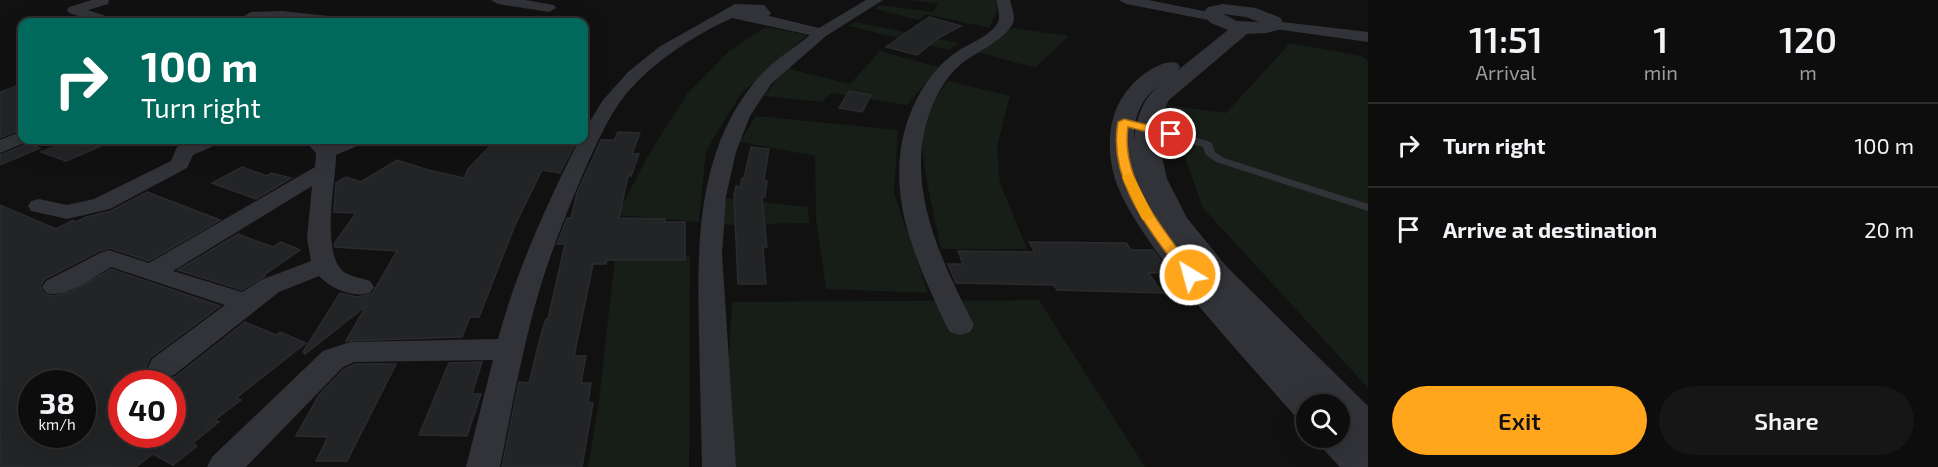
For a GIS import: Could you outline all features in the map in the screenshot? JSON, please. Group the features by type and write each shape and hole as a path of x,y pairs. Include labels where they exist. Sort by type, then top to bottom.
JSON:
{"street":[{"path":"250,18 265,0"},
{"path":"498,0 549,8"},
{"path":"535,18 562,0"},
{"path":"719,467 710,254 715,196 726,152 741,116 764,81 825,31 876,0"},
{"path":"960,325 924,249 911,196 911,144 916,117 928,92 948,67 1005,24 1007,19 1004,0"},
{"path":"1126,0 1231,12"},
{"path":"1150,0 1231,12 1257,28 1274,25 1368,38"},
{"path":"98,18 74,10 106,1"},
{"path":"588,143 609,104 636,75 675,43 751,10 825,31"},
{"path":"1231,12 1160,96 1149,116 1121,139 1128,177 1149,219 1190,275 1299,394"},
{"path":"257,18 281,15 300,18"},
{"path":"1136,125 1146,143 1153,179 1174,220 1216,274 1368,432"},
{"path":"0,147 18,138"},
{"path":"39,206 68,212 102,204 180,164 184,152 202,144"},
{"path":"151,273 322,154 346,144"},
{"path":"483,467 523,295 538,254 588,144"},
{"path":"322,154 319,218 320,250 324,265 328,273 336,279 362,287"},
{"path":"55,287 109,258 246,302"},
{"path":"163,367 270,286 324,265"},
{"path":"224,467 333,359 350,352 367,351 510,349"},
{"path":"1348,448 1366,467"}],"lane":[{"path":"1136,125 1201,142 1208,146 1210,153 1220,160 1368,208"}],"shaded area":[{"path":"912,0 995,0 997,11 989,28 926,14 919,20 875,9 879,5 933,12 938,4"},
{"path":"855,22 959,43 949,50 848,26"},
{"path":"765,27 807,35 740,95 706,151 699,222 617,215 649,154 687,94 728,52"},
{"path":"1012,28 1069,36 1035,68 977,52"},
{"path":"1290,43 1361,56 1368,61 1368,388 1203,208 1166,105 1226,113"},
{"path":"880,51 939,67 907,105 831,93 822,102 764,96 786,68 850,84"},
{"path":"948,81 1010,96 997,147 1000,183 1027,249 941,249 925,171 922,141 924,123 929,110"},
{"path":"756,116 898,130 894,193 928,293 826,289 816,219 815,156 740,142"},
{"path":"724,198 807,207 810,223 722,225"},
{"path":"616,248 690,256 689,467 588,467 598,408"},
{"path":"1039,300 1145,467 723,467 732,302"}],"building":[{"path":"929,17 961,26 938,38 917,55 886,47"},
{"path":"18,85 18,131 0,138 0,92"},
{"path":"849,91 871,95 862,112 839,108"},
{"path":"618,132 640,133 632,154 639,154 631,176 628,176 619,218 685,222 685,260 607,260 606,264 593,264 574,356 586,356 581,383 591,383 588,403 593,403 582,467 502,467 519,382 529,383 540,338 546,319 548,319 565,244 557,244 567,218 571,218 577,193 601,140 614,140"},
{"path":"27,144 40,148 0,165 0,155"},
{"path":"60,144 106,144 66,161 41,152"},
{"path":"492,144 575,144 560,173 542,170 515,225 479,317 470,317 462,337 346,341 366,306 305,354 303,352 340,293 357,297 372,294 397,251 335,247 334,244 356,213 334,212 336,183 346,177 361,182 397,160 464,178 468,169"},
{"path":"751,147 769,149 764,180 767,181 765,197 762,197 767,247 763,247 766,284 738,284 734,196 736,186 740,187 742,178 744,178"},
{"path":"242,167 267,176 271,173 291,178 256,199 212,183"},
{"path":"147,192 220,220 149,261 110,248 99,251 45,279 40,286 44,294 54,296 71,292 111,269 220,306 150,358 146,366 148,370 108,370 108,408 105,410 108,412 108,448 186,448 186,370 184,370 245,322 276,335 280,332 306,343 236,398 241,400 215,420 219,422 193,443 197,446 173,465 153,454 136,467 0,467 0,205 56,229 73,220 76,222 111,211"},
{"path":"238,234 273,247 281,242 300,250 242,290 178,270"},
{"path":"1029,242 1126,243 1131,250 1153,250 1170,273 1148,273 1163,293 1057,290 1054,285 956,283 948,264 963,264 958,251 1035,252"},
{"path":"482,362 472,394 481,394 467,436 419,435 449,363"},
{"path":"355,364 396,364 347,461 316,461 328,437 296,436 319,395 344,369"}],"slow traffic":[{"path":"1128,177 1147,217"}],"route":[{"path":"1171,134 1124,122 1121,139 1128,177 1149,219 1190,275"}]}
